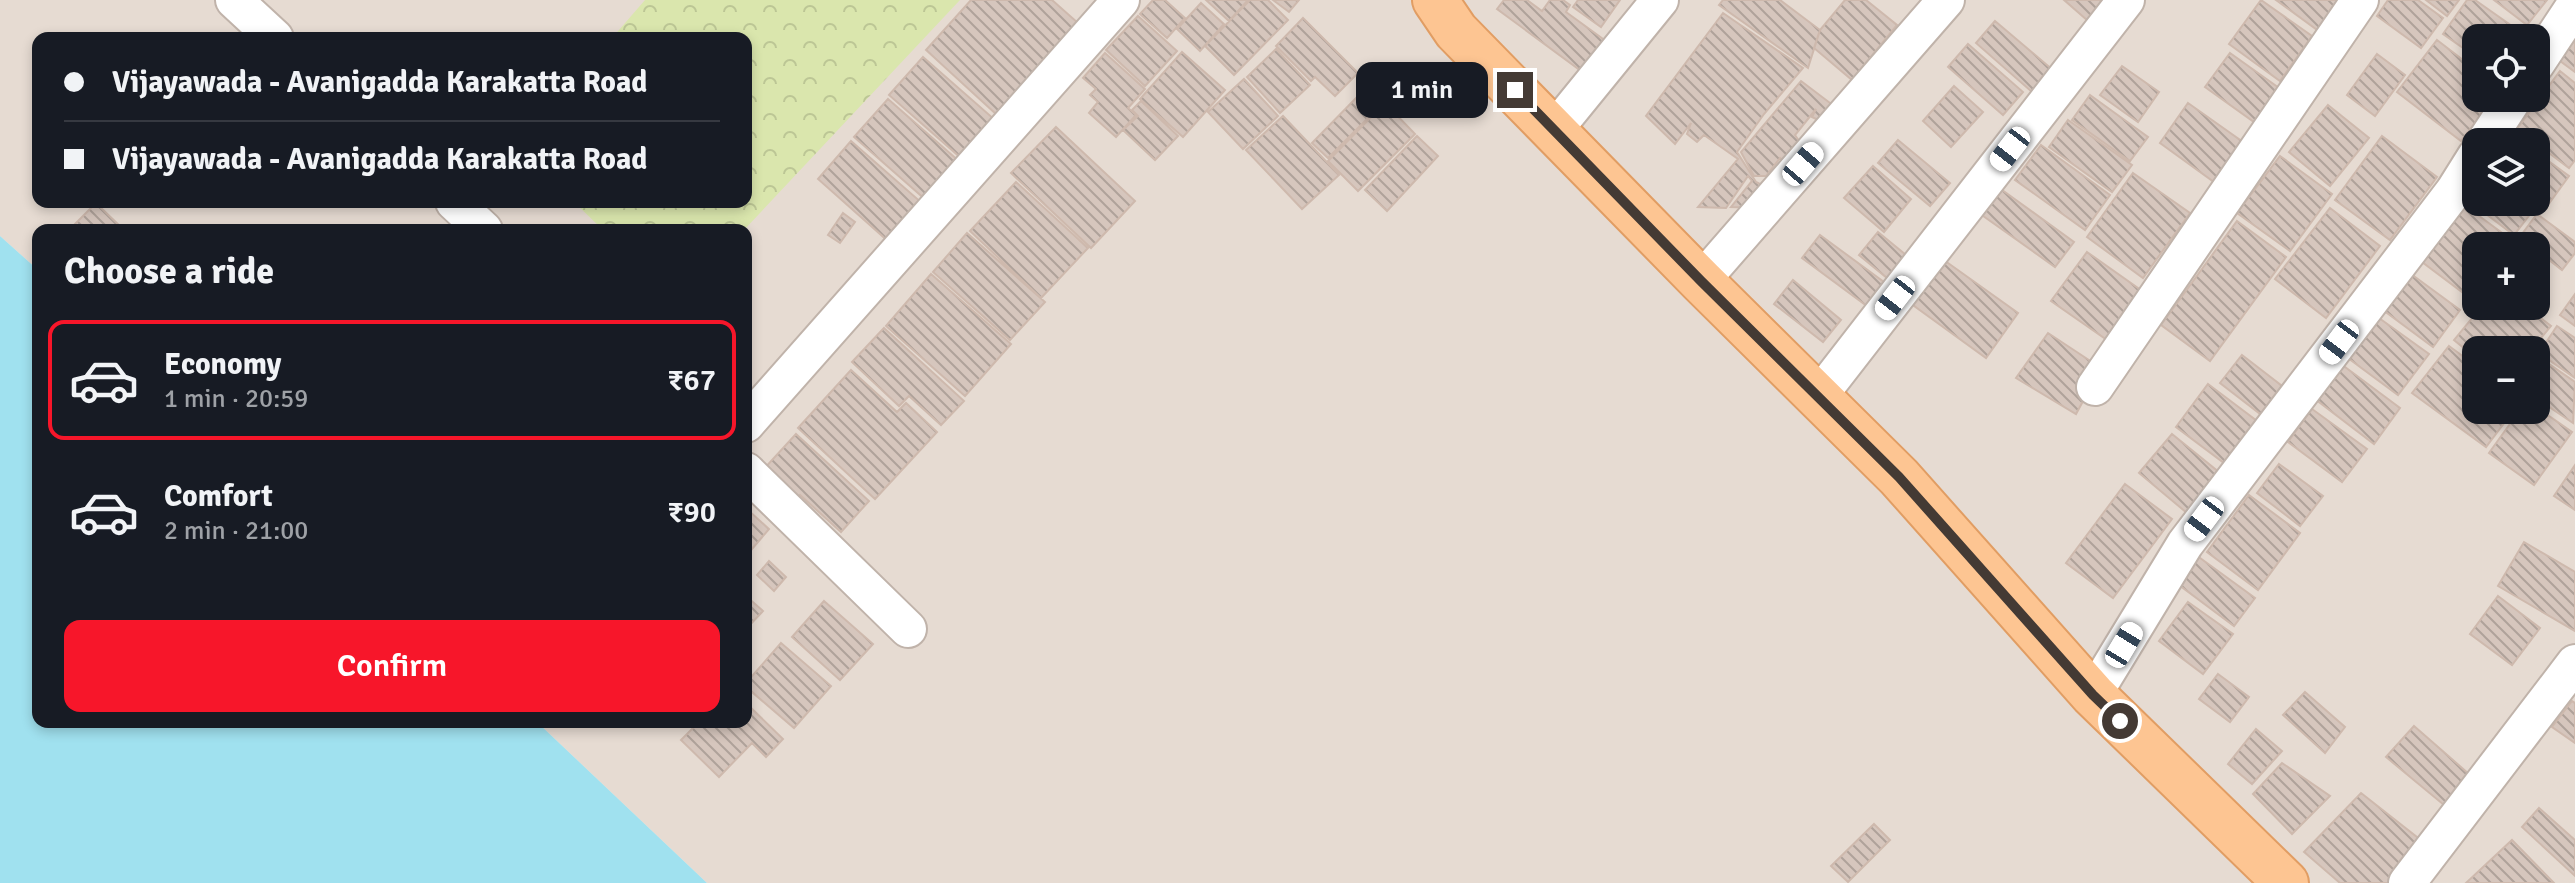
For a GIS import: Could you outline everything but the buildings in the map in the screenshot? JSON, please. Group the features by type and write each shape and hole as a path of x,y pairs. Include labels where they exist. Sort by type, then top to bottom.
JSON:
{"main road":[{"path":"1435,0 1456,31 1899,477 2093,695 2286,883"}],"street":[{"path":"234,0 269,32"},
{"path":"752,417 1121,0"},
{"path":"1555,129 1660,0"},
{"path":"1701,281 1946,0"},
{"path":"1818,397 2126,0"},
{"path":"2095,387 2360,0"},
{"path":"2550,43 2575,5"},
{"path":"2093,695 2185,544 2462,178"},
{"path":"460,208 478,224"},
{"path":"752,477 908,629"},
{"path":"2407,883 2575,663"}],"shaded area":[{"path":"0,0 2575,0 2575,883 707,883 543,728 752,728 752,224 32,224 32,265 0,236"}],"green space":[{"path":"645,0 960,0 750,224 597,224 580,208 752,208 752,32 617,32"}],"water":[{"path":"0,236 32,265 32,728 543,728 707,883 0,883"}],"route":[{"path":"1515,90 1701,281 1899,477 2093,695 2120,721"}]}
